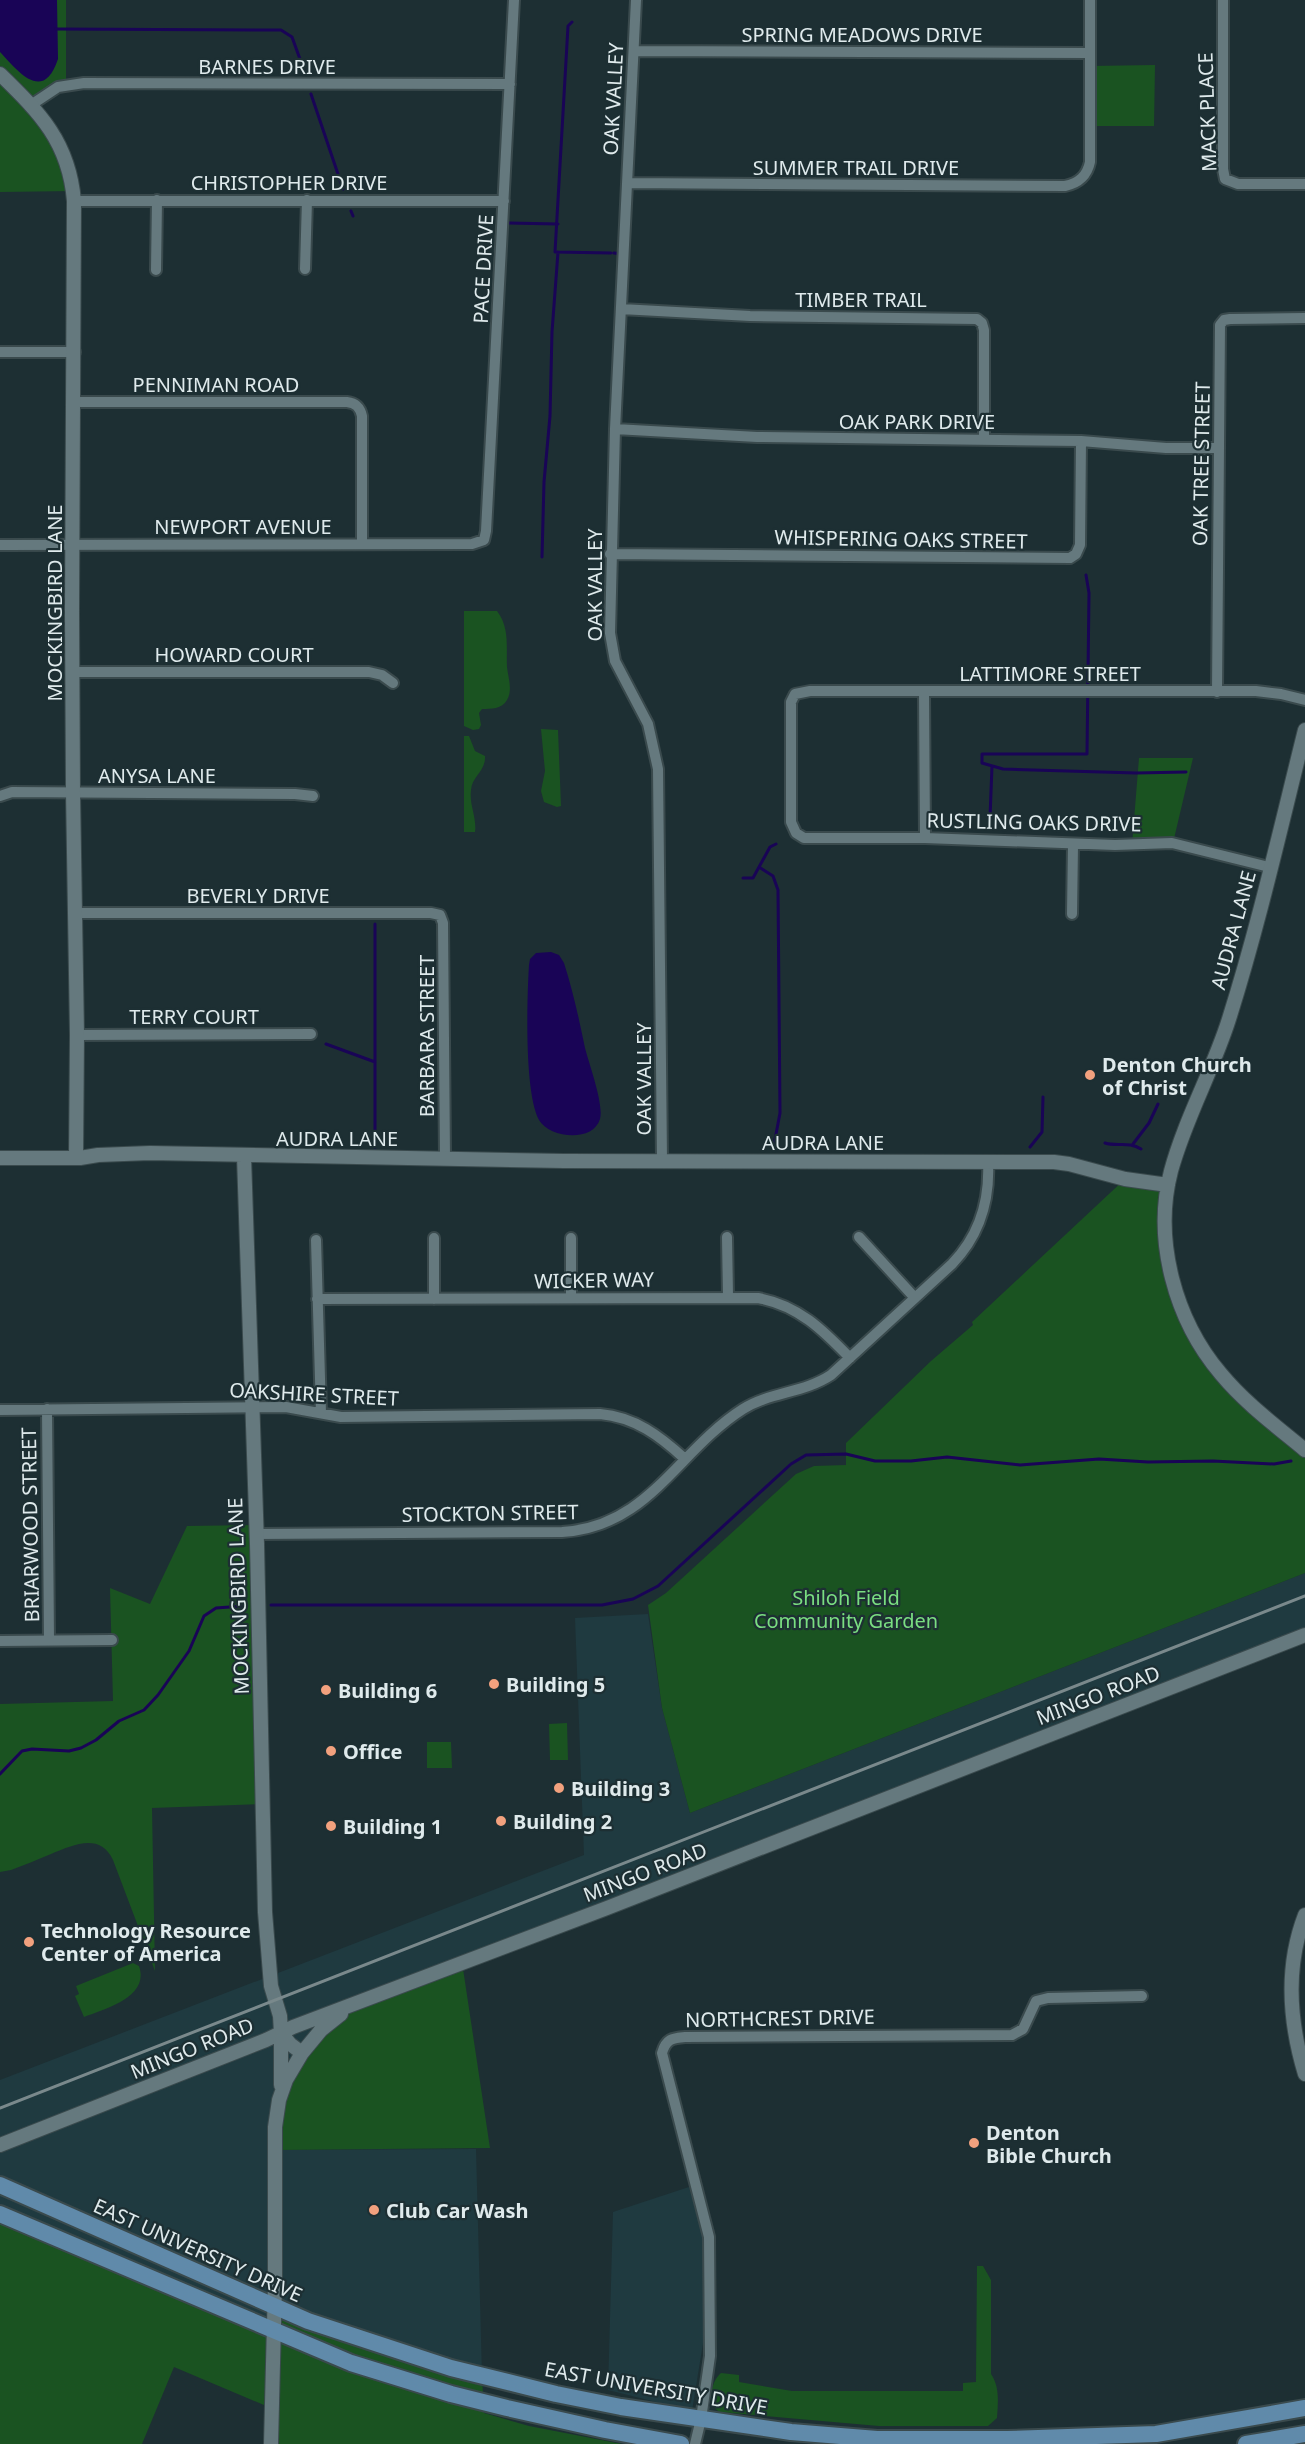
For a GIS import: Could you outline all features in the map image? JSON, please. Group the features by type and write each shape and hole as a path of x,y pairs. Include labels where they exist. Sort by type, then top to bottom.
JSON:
{"main road":[{"name":"EAST UNIVERSITY DRIVE","path":"1,2185 273,2306 374,2344 452,2368 556,2394 701,2420 791,2432 877,2439 1007,2439 1156,2434 1305,2408"},
{"path":"0,2214 351,2363 451,2394 605,2430 681,2444"},
{"path":"1246,2444 1305,2434"}],"street":[{"name":"PACE DRIVE","path":"484,540 514,0"},
{"name":"OAK VALLEY","path":"636,0 615,429 610,554 610,633 619,669 644,713 656,751 658,769 662,1161"},
{"path":"1090,0 1090,53"},
{"name":"MACK PLACE","path":"1223,0 1224,176 1227,181 1238,184 1305,184"},
{"name":"SPRING MEADOWS DRIVE","path":"634,51 1090,53"},
{"name":"SUMMER TRAIL DRIVE","path":"627,183 1065,186 1083,178 1090,162 1090,53"},
{"name":"MOCKINGBIRD LANE","path":"0,74 31,105 61,146 72,181 74,201 72,672 77,1035 76,1158"},
{"name":"BARNES DRIVE","path":"31,105 58,87 84,83 510,84"},
{"path":"156,270 157,200"},
{"path":"305,269 307,200"},
{"name":"CHRISTOPHER DRIVE","path":"74,201 504,201"},
{"name":"TIMBER TRAIL","path":"621,309 750,316 977,319 982,323 984,330 984,439"},
{"name":"OAK TREE STREET","path":"1217,692 1221,323 1230,319 1305,318"},
{"path":"0,352 75,352"},
{"name":"PENNIMAN ROAD","path":"74,402 347,402 358,406 362,416 362,544"},
{"name":"OAK PARK DRIVE","path":"615,429 757,438 1081,441 1166,448 1219,448"},
{"name":"WHISPERING OAKS STREET","path":"610,554 1070,558 1077,554 1080,545 1081,441"},
{"name":"NEWPORT AVENUE","path":"0,544 472,544 484,540"},
{"name":"HOWARD COURT","path":"72,672 369,672 382,675 393,683"},
{"name":"LATTIMORE STREET","path":"796,833 791,822 790,718 791,702 795,694 810,691 1265,692 1305,700"},
{"path":"924,691 925,838"},
{"name":"AUDRA LANE","path":"0,1158 76,1158 103,1154 150,1154 244,1157 1062,1163 1125,1179 1168,1185 1176,1156 1228,1023 1305,730"},
{"name":"ANYSA LANE","path":"0,796 12,792 313,796"},
{"name":"RUSTLING OAKS DRIVE","path":"796,833 810,839 925,838 1073,845 1172,843 1269,867"},
{"path":"1072,914 1073,845"},
{"name":"BEVERLY DRIVE","path":"75,913 431,913 440,915"},
{"name":"BARBARA STREET","path":"440,915 443,923 445,1158"},
{"name":"TERRY COURT","path":"77,1035 311,1034"},
{"name":"MOCKINGBIRD LANE","path":"244,1157 265,1912 271,1986 281,2033 279,2100"},
{"name":"STOCKTON STREET","path":"256,1534 582,1530 608,1523 633,1508 742,1410 766,1398 817,1384 850,1358 915,1298 958,1257 976,1232 987,1197 988,1162"},
{"path":"1168,1185 1165,1219 1168,1261 1177,1295 1192,1333 1213,1365 1231,1386 1305,1450"},
{"path":"727,1237 728,1296"},
{"path":"859,1237 915,1298"},
{"path":"434,1238 434,1299"},
{"path":"571,1238 571,1298"},
{"path":"316,1240 321,1413"},
{"name":"WICKER WAY","path":"317,1299 728,1296 766,1299 790,1307 821,1328 850,1358"},
{"name":"OAKSHIRE STREET","path":"0,1410 291,1407 350,1417 605,1415 626,1420 654,1432 685,1459"},
{"name":"BRIARWOOD STREET","path":"46,1409 49,1640"},
{"name":"MINGO ROAD","path":"0,2145 281,2033 1305,1635"},
{"path":"0,1641 112,1641"},
{"path":"1305,1915 1291,1979 1290,2004 1295,2038 1305,2074"},
{"name":"NORTHCREST DRIVE","path":"695,2444 701,2420 710,2356 709,2237 662,2053 665,2043 672,2038 685,2037 1012,2035 1023,2030 1036,2001 1048,1998 1142,1996"},
{"path":"271,2444 275,2127 279,2100 286,2080 302,2053 330,2021 364,2002"},
{"path":"281,2033 302,2053"}],"shaded area":[{"path":"0,0 57,0 58,59 45,80 38,82 30,80 0,52"},
{"path":"551,952 559,955 564,963 600,1104 600,1119 596,1127 580,1135 561,1134 544,1126 534,1107 531,1089 528,1044 529,965 530,959 536,953"},
{"path":"1305,1573 1305,1635 471,1959 276,2150 476,2149 482,2376 273,2331 0,2214 0,2080 584,1855 575,1618 648,1614 662,1708 690,1813"},
{"path":"689,2187 705,2245 704,2337 692,2411 608,2390 613,2212"}],"green space":[{"path":"0,0 66,0 66,85 31,105 43,119 74,191 0,192"},
{"path":"1155,65 1154,126 1090,126 1090,66"},
{"path":"464,611 497,611 501,617 506,638 510,688 505,703 493,709 482,709 479,713 481,725 479,729 473,730 464,726"},
{"path":"541,729 558,730 561,806 557,807 544,802 541,791 545,771"},
{"path":"464,736 469,736 475,751 485,756 483,766 471,790 475,832 464,832"},
{"path":"1139,758 1193,758 1173,843 1132,845"},
{"name":"Shiloh Field Community Garden","path":"1125,1179 1168,1185 1168,1261 1206,1354 1305,1450 1305,1573 690,1813 662,1708 648,1605 666,1593 796,1474 814,1466 846,1465 846,1443"},
{"path":"256,1525 262,1804 152,1808 155,1971 113,1860 108,1851 101,1846 93,1843 77,1845 0,1872 0,1704 113,1701 110,1588 150,1604 187,1526"},
{"path":"567,1723 568,1760 550,1760 549,1724"},
{"path":"427,1742 451,1742 452,1768 427,1768"},
{"path":"462,1962 490,2148 276,2150 279,2100 330,2021"},
{"path":"133,1963 139,1966 141,1977 132,1994 114,2006 84,2017 75,1996 79,1994 76,1986"},
{"path":"0,2214 272,2331 273,2306 482,2376 484,2413 529,2426 622,2444 271,2444 271,2408 174,2367 142,2444 0,2444"},
{"path":"977,2266 983,2266 991,2280 991,2374 996,2384 998,2401 997,2418 988,2426 879,2426 720,2412 713,2404 713,2387 721,2373 739,2375 739,2382 792,2391 963,2391 963,2383 976,2382"}],"waterway":[{"path":"572,22 568,26 555,252 611,253"},
{"path":"56,29 281,30 292,37 305,73"},
{"path":"311,94 343,189"},
{"path":"351,211 353,216"},
{"path":"505,223 558,224"},
{"path":"542,557 544,482 550,416 552,332 558,252"},
{"path":"614,253 622,254"},
{"path":"1086,575 1089,593 1087,754 982,754 982,763 1003,769 1136,773 1186,772"},
{"path":"990,818 992,766"},
{"path":"743,878 753,878 770,847 776,844"},
{"path":"759,867 773,876 778,890 780,1113 773,1150"},
{"path":"375,924 375,1147"},
{"path":"326,1044 375,1062"},
{"path":"1030,1147 1042,1132 1043,1097"},
{"path":"1133,1144 1149,1123 1158,1104"},
{"path":"1105,1143 1132,1145 1141,1149"},
{"path":"271,1605 602,1605 633,1599 658,1586 791,1464 806,1455 846,1454 875,1461 911,1461 947,1457 1020,1465 1099,1459 1274,1464 1291,1461"},
{"path":"0,1774 22,1751 32,1749 69,1751 81,1748 96,1740 119,1721 144,1710 158,1695 189,1651 204,1616 216,1608 243,1606"}],"railway":[{"path":"0,2108 1305,1596"}],"place":[{"name":"Denton Church of Christ","path":"1090,1075"},
{"name":"Building 5","path":"494,1684"},
{"name":"Building 6","path":"326,1690"},
{"name":"Office","path":"331,1751"},
{"name":"Building 3","path":"559,1788"},
{"name":"Building 2","path":"501,1821"},
{"name":"Building 1","path":"331,1826"},
{"name":"Technology Resource Center of America","path":"29,1942"},
{"name":"Denton Bible Church","path":"974,2143"},
{"name":"Club Car Wash","path":"374,2210"}]}
